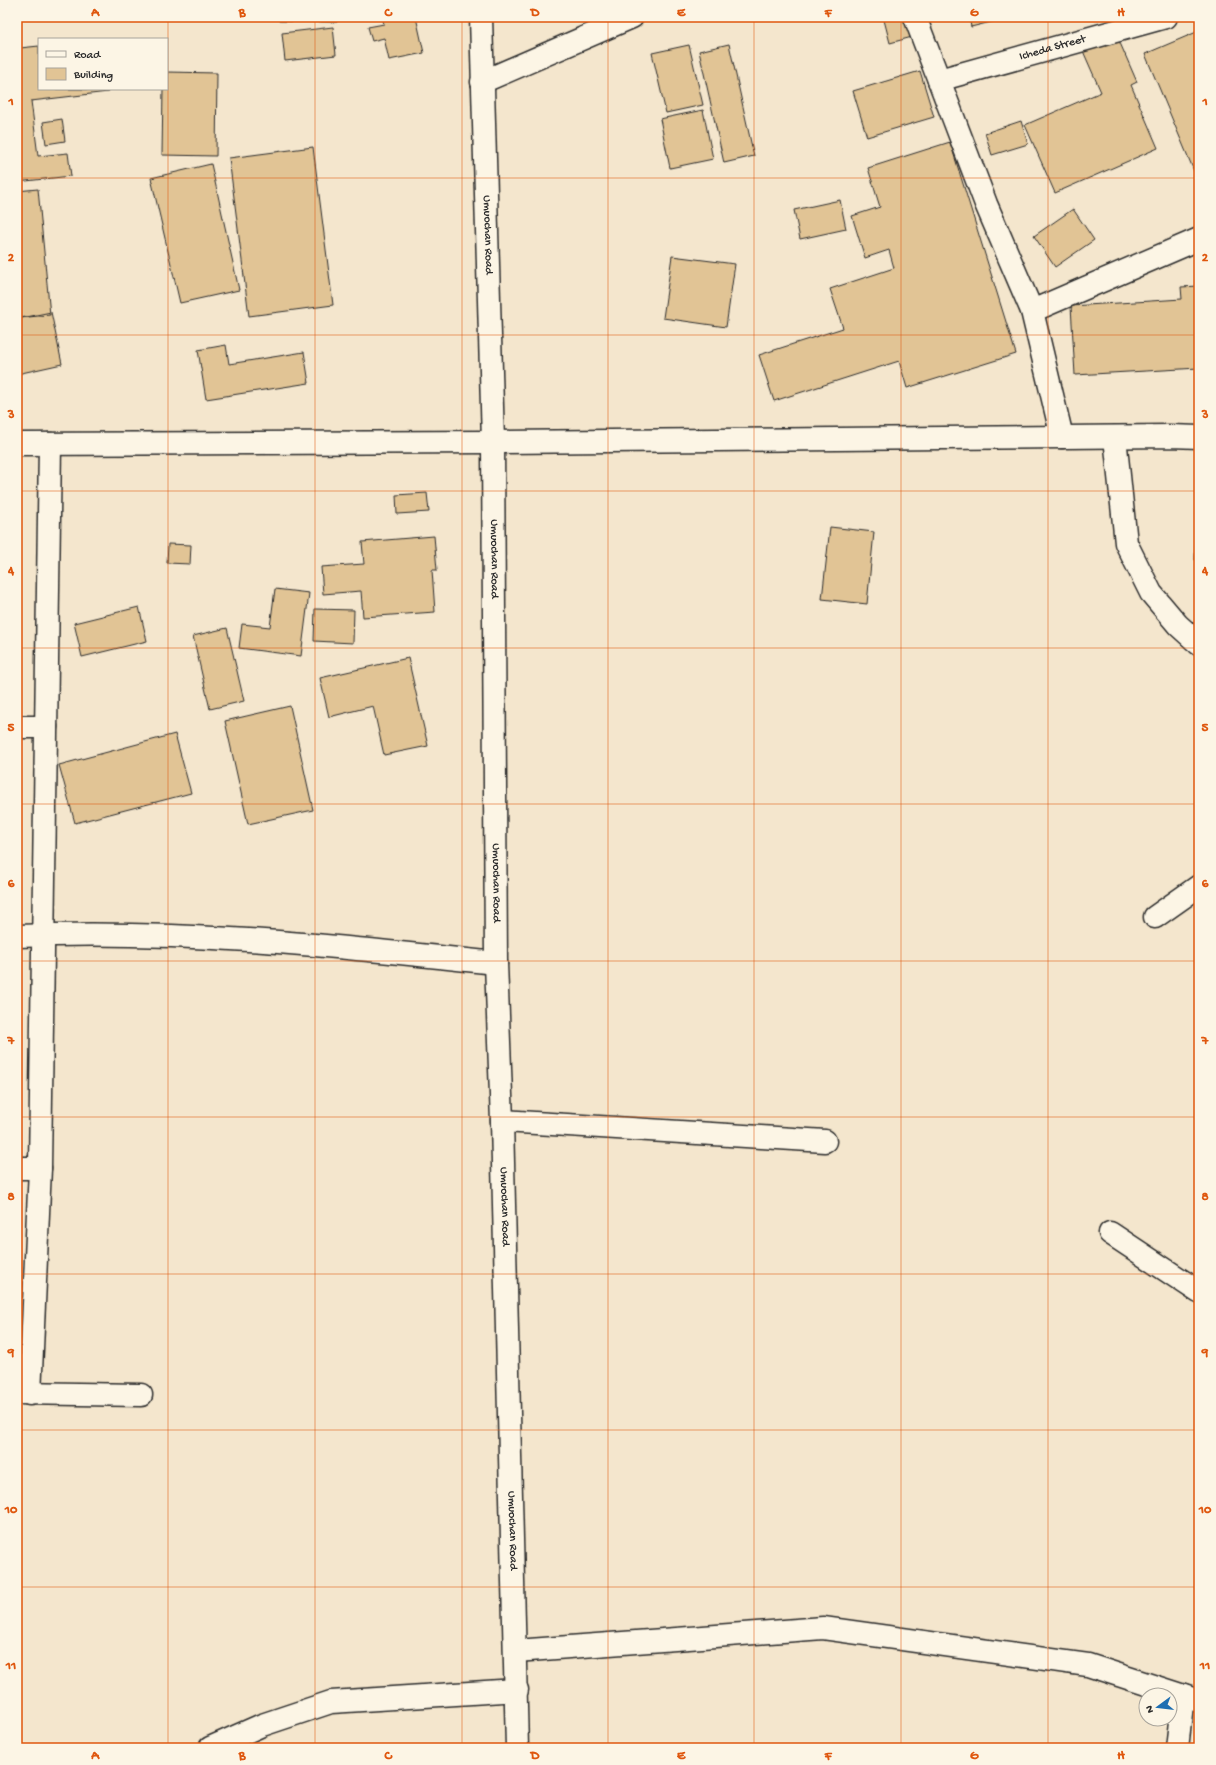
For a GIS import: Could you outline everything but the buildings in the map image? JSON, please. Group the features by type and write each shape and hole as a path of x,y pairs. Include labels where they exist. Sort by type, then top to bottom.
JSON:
{"street":[{"name":"Umuochan Road","path":"481,17 493,442 496,963 502,1121 518,1748"},
{"path":"482,82 632,17"},
{"path":"915,17 986,204 1032,311 1062,437"},
{"name":"Icheda Street","path":"939,80 1166,17"},
{"path":"1032,311 1199,238"},
{"path":"1116,437 1126,543 1151,593 1178,625 1199,644"},
{"path":"17,444 1199,437"},
{"path":"50,444 40,1168 23,1394 141,1395"},
{"path":"17,727 46,728"},
{"path":"1155,917 1199,886"},
{"path":"17,936 149,935 230,938 337,946 496,963"},
{"path":"502,1121 825,1141"},
{"path":"17,1168 40,1168"},
{"path":"1110,1233 1199,1292"},
{"path":"516,1651 823,1628 1088,1665 1191,1698 1177,1748"},
{"path":"210,1748 262,1725 331,1702 517,1690"}]}
